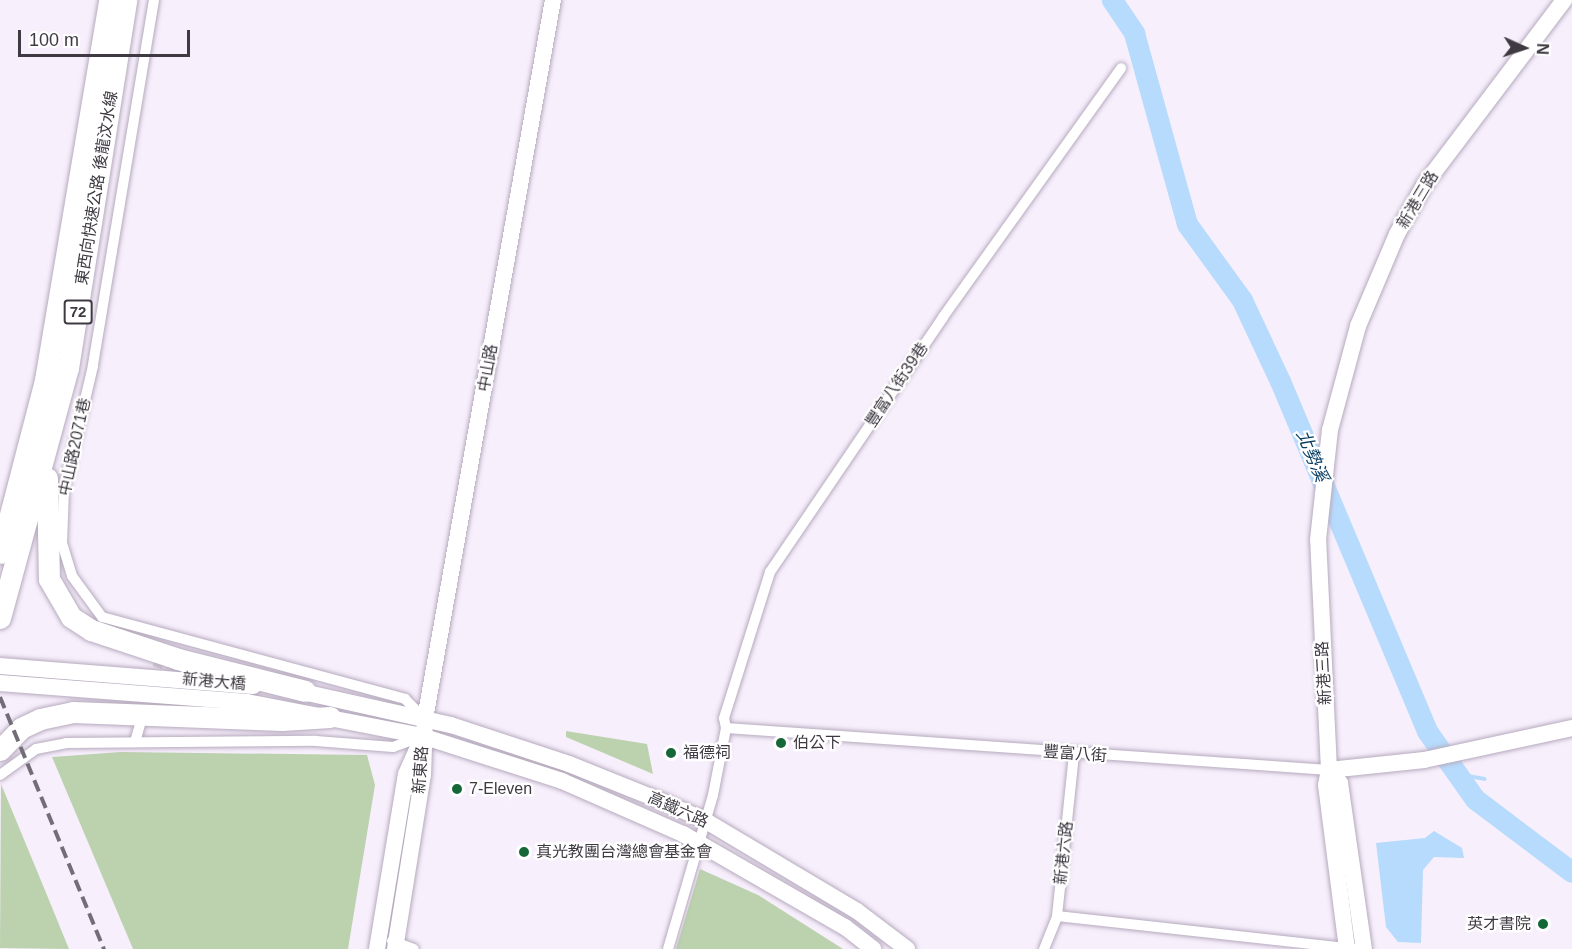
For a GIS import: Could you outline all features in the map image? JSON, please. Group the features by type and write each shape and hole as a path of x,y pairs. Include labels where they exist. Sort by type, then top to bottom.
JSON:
{"highway":[{"name":"東西向快速公路 後龍汶水線","path":"0,553 47,369 109,0"},
{"name":"東西向快速公路 後龍汶水線","path":"0,618 48,449 68,368 90,242 126,0"},
{"path":"48,449 49,579 71,617 92,630 178,659 305,691"},
{"path":"0,750 21,728 40,719 73,712 282,720 330,717"}],"street":[{"name":"中山路2071巷","path":"154,0 93,366 64,489 62,543 72,576 102,617 167,639 405,699 424,728"},
{"name":"中山路","path":"424,728 553,0"},
{"name":"新港三路","path":"1347,949 1326,785 1329,770 1318,540 1330,430 1358,326 1397,234 1425,184 1564,0"},
{"name":"豐富八街39巷","path":"668,949 706,821 726,728 724,718 771,572 943,317 1121,68"},
{"name":"新港大橋","path":"0,666 305,691 424,728"},
{"name":"新港大橋","path":"0,683 247,702 330,717 424,728"},
{"path":"135,742 142,718"},
{"path":"0,775 36,749 66,743 316,741 393,747 424,728"},
{"name":"高鐵六路","path":"424,728 569,764 706,821 857,911 907,949"},
{"name":"高鐵六路","path":"424,728 562,781 700,844 845,927 873,949"},
{"name":"新東路","path":"387,944 423,775 424,728"},
{"name":"豐富八街","path":"726,728 1329,770 1424,760 1572,728"},
{"name":"新港六路","path":"1044,949 1057,916 1074,754"},
{"name":"新港三路","path":"1329,770 1340,783 1364,949"},
{"path":"1057,916 1357,949"},
{"path":"387,944 414,949"}],"green space":[{"path":"566,731 647,744 653,774 566,737"},
{"path":"121,752 367,755 375,785 348,949 133,949 52,757"},
{"path":"1,784 42,883 69,949 0,948"},
{"path":"700,869 758,895 843,949 676,949"}],"water":[{"path":"1434,831 1462,848 1464,858 1434,857 1423,870 1421,943 1398,942 1386,927 1376,843 1425,838"}],"waterway":[{"name":"北勢溪","path":"1112,0 1134,33 1187,224 1242,300 1280,381 1427,731 1475,799 1572,872"},
{"path":"1457,774 1485,779"}],"tunnel":[{"path":"153,682 165,642"}],"railway":[{"path":"0,697 104,949"}],"place":[{"name":"伯公下","path":"781,743"},
{"name":"福德祠","path":"671,753"},
{"name":"7-Eleven","path":"457,789"},
{"name":"真光教團台灣總會基金會","path":"524,852"},
{"name":"英才書院","path":"1543,924"}]}
